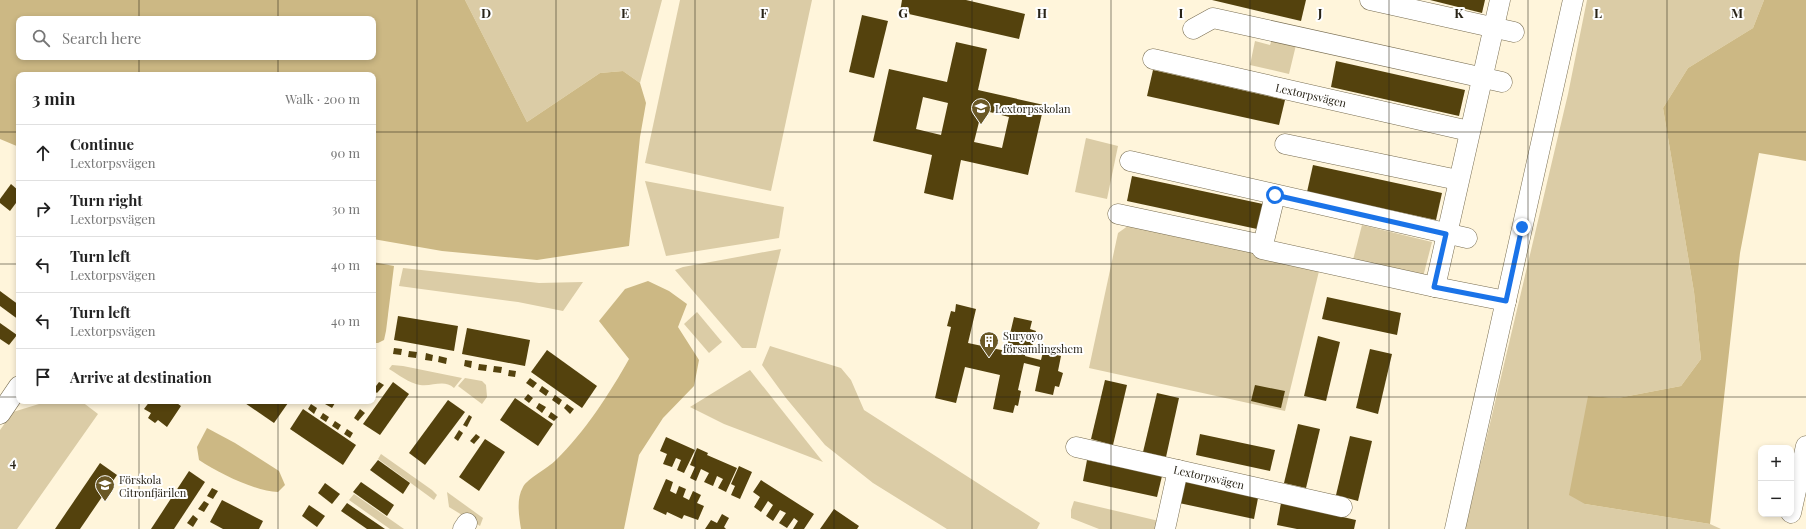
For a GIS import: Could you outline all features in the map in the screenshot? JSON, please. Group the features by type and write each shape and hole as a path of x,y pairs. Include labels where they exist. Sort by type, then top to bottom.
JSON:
{"street":[{"path":"1370,0 1514,32"},
{"path":"1434,287 1500,0"},
{"path":"1455,529 1572,0"},
{"path":"1193,29 1213,18 1502,82"},
{"name":"Lextorpsvägen","path":"1153,59 1469,131"},
{"path":"1285,144 1458,180"},
{"path":"1130,161 1467,238"},
{"path":"1275,195 1262,249 1434,287 1506,301"},
{"path":"1118,214 1263,245"},
{"path":"0,414 16,390"},
{"name":"Lextorpsvägen","path":"1076,447 1342,507"},
{"path":"1794,501 1805,455"},
{"path":"1165,529 1178,470"},
{"path":"1787,529 1790,517"}],"shaded area":[{"path":"0,0 465,0 527,122 600,73 623,71 640,83 646,103 640,137 629,246 537,260 442,251 376,240 376,72 16,72 16,146 0,139"},
{"path":"465,0 662,0 640,83 623,71 600,73 527,122"},
{"path":"680,0 812,0 771,191 645,163"},
{"path":"1587,0 1764,0 1753,28 1688,68 1663,108 1694,292 1701,359 1681,386 1618,398 1588,396 1585,504 1710,524 1721,529 1465,529 1568,94"},
{"path":"1764,0 1806,0 1806,161 1759,153 1740,253 1710,524 1585,504 1569,495 1588,396 1618,398 1681,386 1701,359 1694,292 1663,108 1688,68 1753,28"},
{"path":"1272,39 1296,45 1289,74 1250,65 1255,41 1270,45"},
{"path":"1086,138 1118,146 1107,199 1075,192"},
{"path":"645,181 784,207 779,238 666,256"},
{"path":"1132,223 1320,267 1285,411 1089,368 1118,233"},
{"path":"1362,225 1432,242 1423,277 1353,260"},
{"path":"781,249 756,348 742,348 675,270 683,267"},
{"path":"376,263 394,266 386,331 384,340 376,343"},
{"path":"403,268 539,283 583,282 563,311 518,302 399,286"},
{"path":"648,281 669,291 687,304 678,327 699,360 694,386 663,418 639,455 624,529 521,529 519,497 523,487 556,460 577,438 605,399 629,359 599,321 625,289"},
{"path":"697,312 722,342 709,353 684,324"},
{"path":"770,346 841,368 851,380 864,410 1040,523 1037,529 947,529 873,483 825,445 786,398 762,365"},
{"path":"392,365 462,378 454,388 446,384 420,385 408,381 389,369"},
{"path":"750,370 823,462 724,424 690,407"},
{"path":"465,378 482,381 486,385 487,397 482,404 458,386"},
{"path":"39,404 85,404 98,414 17,529 0,529 0,430 13,412"},
{"path":"207,428 235,443 279,471 285,485 278,492 258,488 226,476 199,460 197,447"},
{"path":"381,454 432,490 437,495 434,500 378,459"},
{"path":"447,492 483,518 480,526 449,507"},
{"path":"354,494 404,529 390,529 349,500"},
{"path":"1074,501 1159,521 1158,529 1099,529 1071,518 1071,510"}],"building":[{"path":"902,0 966,0 1025,14 1019,39 900,12"},
{"path":"1212,0 1306,0 1301,21"},
{"path":"1430,0 1485,0 1482,13"},
{"path":"862,15 888,21 874,78 849,72"},
{"path":"956,42 987,49 978,90 1044,105 1028,175 961,160 953,200 924,193 932,155 873,141 889,69 947,82","holes":["923,97 948,103 941,135 916,129","982,110 1009,117 1002,148 974,142"]},
{"path":"1336,61 1465,90 1459,116 1331,87"},
{"path":"1153,70 1285,100 1279,125 1147,96"},
{"path":"1313,165 1442,193 1436,220 1307,192"},
{"path":"1132,176 1263,204 1257,229 1127,201"},
{"path":"11,184 16,188 16,203 10,211 0,203 0,199"},
{"path":"0,291 16,303 16,318 0,306"},
{"path":"1327,297 1401,313 1397,335 1322,319"},
{"name":"Suryoyo församlingshem","path":"956,304 976,309 968,343 1006,351 1014,317 1032,321 1030,329 1036,331 1032,347 1027,346 1025,356 1041,360 1043,352 1061,356 1058,371 1063,373 1059,387 1055,386 1053,395 1035,391 1040,367 1024,363 1018,390 1021,391 1018,406 1015,405 1013,413 993,409 1000,375 965,367 956,403 935,398 951,327 947,326 951,311 955,312"},
{"path":"398,316 458,326 454,351 394,340"},
{"path":"0,323 16,334 9,345 0,339"},
{"path":"467,328 530,340 525,366 462,354"},
{"path":"1318,336 1340,342 1326,401 1304,396"},
{"path":"394,348 402,349 401,355 393,354"},
{"path":"1370,349 1392,354 1378,414 1356,408"},
{"path":"547,350 597,386 582,408 531,372"},
{"path":"409,351 417,352 416,358 408,357"},
{"path":"426,353 433,355 432,361 425,360"},
{"path":"439,356 447,358 446,364 438,362"},
{"path":"465,360 472,361 471,368 464,366"},
{"path":"479,364 487,365 486,371 478,370"},
{"path":"494,366 502,367 501,373 493,372"},
{"path":"509,370 516,371 515,377 508,376"},
{"path":"530,378 537,383 533,388 526,383"},
{"path":"1105,380 1127,385 1113,445 1091,439"},
{"path":"379,382 384,385 377,393 376,386"},
{"path":"393,382 409,394 380,435 363,424"},
{"path":"1255,385 1285,391 1281,408 1251,401"},
{"path":"542,386 549,391 546,396 539,391"},
{"path":"1157,393 1179,398 1166,457 1143,452"},
{"path":"528,394 533,398 529,403 524,399"},
{"path":"555,395 562,400 559,405 552,400"},
{"path":"515,398 553,424 538,446 500,420"},
{"path":"448,400 465,412 425,465 409,453"},
{"path":"539,403 546,407 542,413 536,408"},
{"path":"148,404 178,404 181,406 167,427 158,420 155,423 148,418 151,413 144,409"},
{"path":"246,404 287,404 274,423"},
{"path":"311,404 317,408 314,414 308,409"},
{"path":"325,404 334,404 332,408"},
{"path":"567,404 574,409 570,414 564,408"},
{"path":"303,409 356,445 343,465 290,429"},
{"path":"360,409 365,413 358,421 354,418"},
{"path":"551,412 558,417 554,421 548,417"},
{"path":"323,413 329,417 326,422 320,418"},
{"path":"469,415 472,417 467,427 463,425"},
{"path":"335,421 341,425 338,430 332,426"},
{"path":"1298,424 1320,429 1306,488 1284,483"},
{"path":"347,429 353,433 350,438 344,434"},
{"path":"459,430 463,433 458,441 454,438"},
{"path":"476,434 480,437 474,444 470,441"},
{"path":"1200,434 1275,450 1270,471 1196,455"},
{"path":"1350,436 1372,441 1358,501 1336,495"},
{"path":"666,437 695,450 684,473 677,470 681,460 676,458 672,467 663,464 667,454 660,451"},
{"path":"485,439 505,452 479,491 459,477"},
{"path":"697,448 708,453 707,455 737,468 726,492 718,488 723,479 717,476 713,486 704,482 709,473 701,469 696,481 690,478 695,467 690,465"},
{"path":"378,460 410,483 403,494 370,470"},
{"path":"1087,460 1162,476 1157,497 1083,481"},
{"path":"100,463 117,475 80,529 55,529"},
{"path":"739,466 752,472 740,499 731,495 735,486 731,484"},
{"path":"189,471 205,482 174,529 151,529"},
{"path":"666,479 673,482 670,491 676,494 679,486 686,489 683,497 689,500 693,491 701,495 697,503 704,506 698,520 684,515 682,519 667,512 666,515 653,509"},
{"path":"761,480 814,514 804,529 793,529 798,521 794,518 787,528 779,523 786,513 780,510 773,521 766,516 773,505 768,501 761,512 754,507 760,497 753,492"},
{"path":"1184,481 1258,498 1254,519 1179,503"},
{"path":"361,482 394,505 387,516 353,492"},
{"path":"325,483 340,494 332,504 318,493"},
{"path":"212,488 218,491 213,499 207,496"},
{"path":"222,500 263,521 259,529 223,529 210,522"},
{"path":"204,501 209,504 204,512 198,509"},
{"path":"347,503 385,529 367,529 341,511"},
{"path":"1281,503 1356,520 1354,529 1297,529 1277,525"},
{"path":"309,505 325,516 317,527 302,516"},
{"path":"834,509 859,526 857,529 820,529"},
{"path":"722,514 729,518 724,527 726,529 705,529 711,520 717,523"},
{"path":"193,515 198,519 193,527 187,523"}],"place":[{"name":"Lextorpsskolan","path":"981,125"},
{"name":"Suryoyo församlingshem","path":"989,358"},
{"name":"Förskola Citronfjärilen","path":"105,502"}],"route":[{"path":"1275,195 1446,234 1434,287 1506,301 1522,227"}]}
